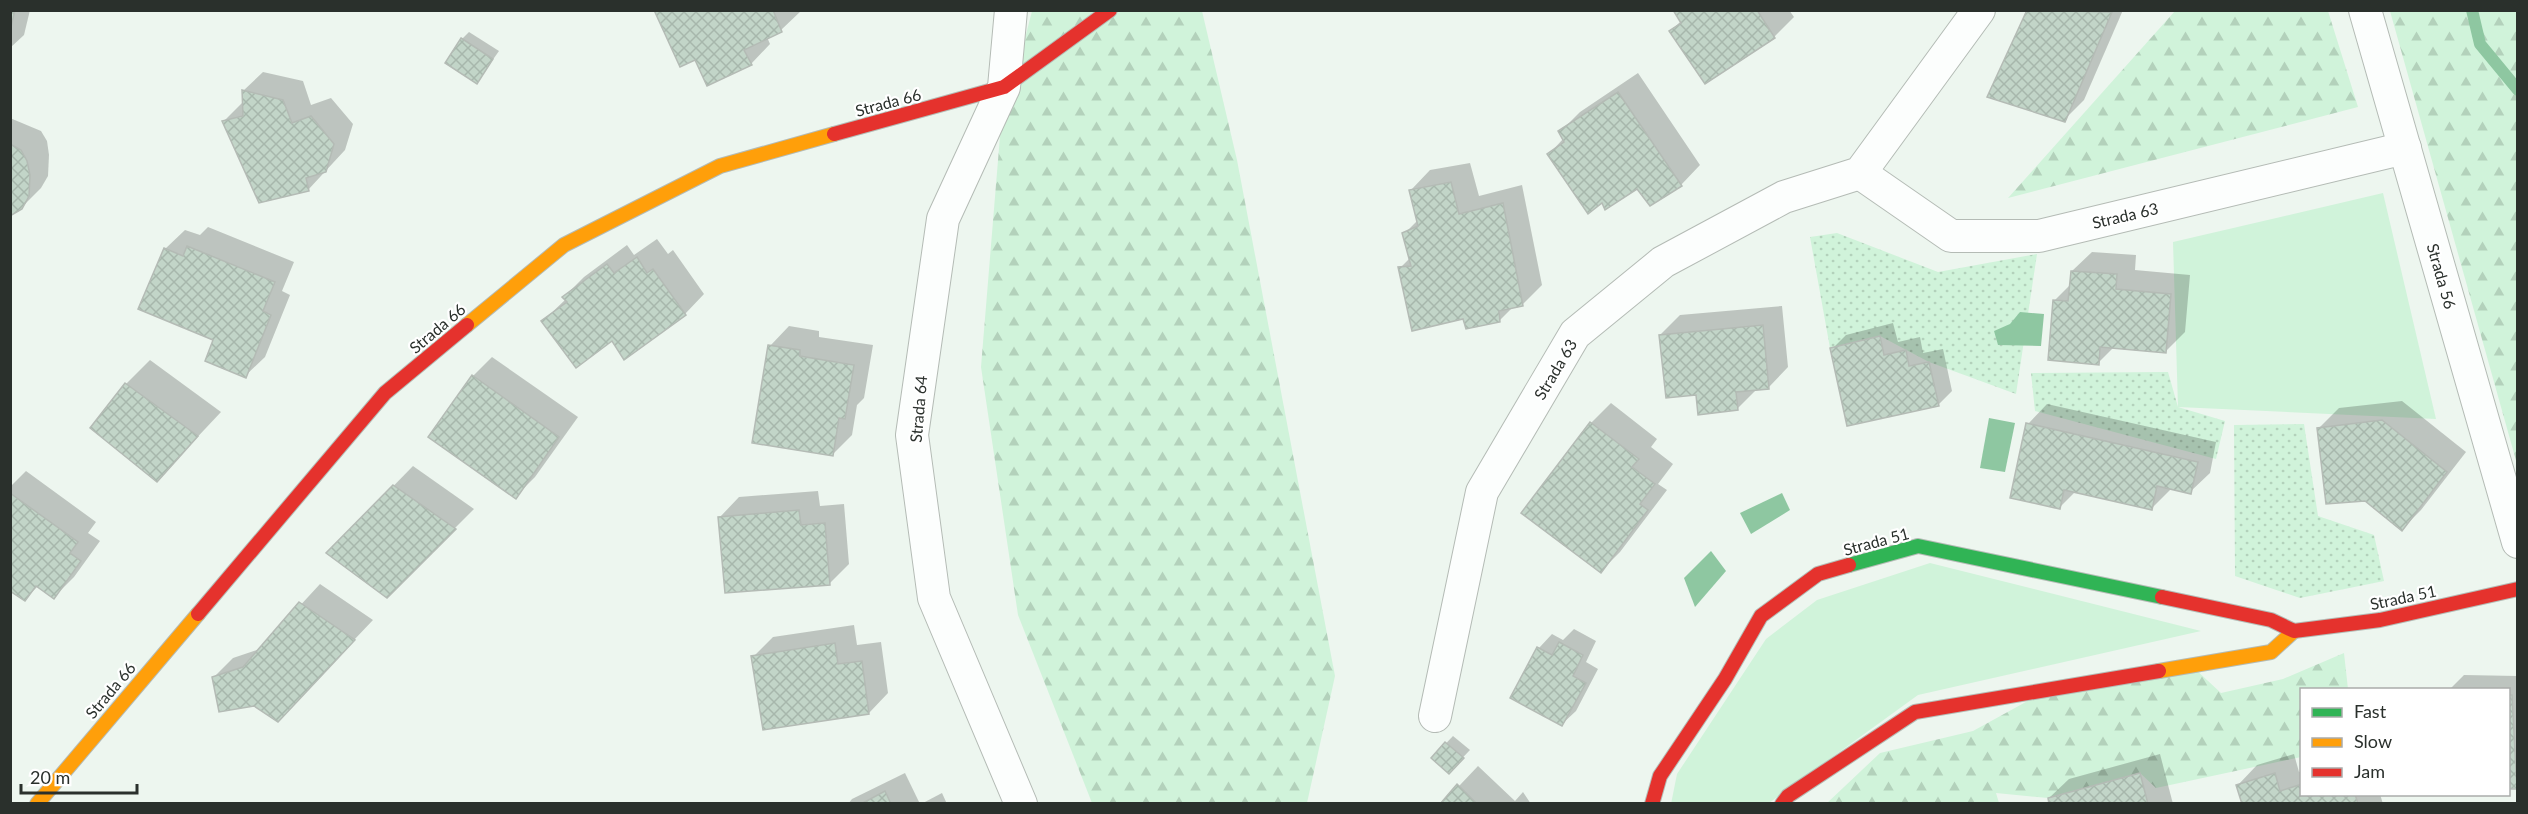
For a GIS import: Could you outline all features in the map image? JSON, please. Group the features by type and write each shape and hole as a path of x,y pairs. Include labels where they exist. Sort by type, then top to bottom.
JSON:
{"street":[{"name":"Strada 64","path":"1011,10 1004,87 943,219 912,435 934,598 1021,804"},
{"path":"1004,87 1110,10"},
{"path":"1860,173 1979,10"},
{"name":"Strada 56","path":"2365,10 2517,542"},
{"name":"Strada 66","path":"37,804 385,393 564,245 720,166 1004,87"},
{"name":"Strada 63","path":"1435,716 1482,492 1575,334 1663,262 1784,197 1860,173 1951,236 2039,236 2405,148"},
{"name":"Strada 51","path":"1652,804 1660,776 1725,679 1761,616 1818,574 1918,546 2271,620 2294,631 2380,620 2517,589"},
{"path":"1782,804 1788,796 1915,712 2271,652 2294,631"}],"green space":[{"path":"1032,11 1202,11 1237,160 1335,676 1307,803 1092,803 1018,615 981,367 1000,136"},
{"path":"2175,11 2328,11 2358,107 2008,198"},
{"path":"2390,11 2517,11 2517,464"},
{"path":"2383,193 2436,419 2178,407 2173,242"},
{"path":"1837,233 1938,272 2037,254 2016,394 1929,362 1880,336 1830,348 1810,237"},
{"path":"2168,372 2178,407 2225,421 2216,459 2035,411 2031,373"},
{"path":"2304,424 2318,516 2374,535 2384,581 2300,598 2235,576 2234,425"},
{"path":"1930,563 2201,631 1918,695 1769,803 1671,804 1677,774 1766,639 1817,600"},
{"path":"2344,653 2348,688 2300,688 2300,757 2156,788 2140,773 2048,798 1996,793 1999,803 1826,804 1880,753 1973,731 2046,691 2194,668 2221,693 2283,679"}],"shaded area":[{"path":"2020,312 2044,314 2041,346 1998,345 1994,331 2010,324"},
{"path":"1989,418 2015,423 2005,472 1980,468"},
{"path":"1782,493 1790,510 1751,534 1740,513"},
{"path":"1711,551 1726,571 1695,607 1684,578"}],"building":[{"path":"10,10 15,10 10,31"},
{"path":"654,10 773,10 782,32 744,50 752,65 707,86 695,60 680,67"},
{"path":"1673,10 1757,10 1775,38 1705,84 1669,31 1681,23"},
{"path":"2027,10 2112,12 2065,122 1987,97"},
{"path":"461,38 493,59 477,84 445,63"},
{"path":"242,90 283,100 292,123 311,116 334,144 326,172 306,178 309,191 259,203 222,121 243,116"},
{"path":"1618,92 1682,186 1650,206 1637,189 1605,210 1602,203 1588,214 1547,154 1564,142 1558,131"},
{"path":"10,144 21,150 27,161 30,175 29,196 22,209 10,216"},
{"path":"1451,182 1459,214 1503,203 1523,306 1499,311 1500,322 1466,329 1463,319 1412,331 1398,267 1411,266 1402,233 1418,226 1409,190"},
{"path":"187,246 275,282 263,311 271,315 246,378 205,361 213,340 138,309 164,248 183,256"},
{"path":"637,257 647,273 653,269 686,315 624,360 612,341 576,368 541,321 567,302 562,297 607,264 614,273"},
{"path":"2071,271 2117,274 2116,289 2171,294 2166,353 2100,347 2099,365 2048,360 2053,300 2068,301"},
{"path":"1763,325 1769,389 1736,392 1738,410 1698,415 1696,395 1666,398 1659,335"},
{"path":"1880,336 1884,355 1906,350 1909,366 1929,362 1939,406 1847,426 1830,348"},
{"path":"768,345 800,350 800,356 854,365 845,419 839,418 833,456 752,443"},
{"path":"472,375 559,437 516,499 428,437"},
{"path":"125,383 198,436 157,482 90,428"},
{"path":"2382,420 2447,472 2402,531 2365,501 2326,504 2317,428"},
{"path":"1590,422 1639,459 1632,467 1655,484 1640,504 1648,510 1601,573 1521,513"},
{"path":"2026,423 2198,462 2191,494 2157,486 2152,510 2064,490 2060,509 2010,498"},
{"path":"393,485 456,529 387,598 326,553"},
{"path":"10,493 78,542 70,553 81,561 54,599 36,586 25,601 10,591"},
{"path":"799,510 801,525 825,523 830,585 725,593 718,517"},
{"path":"299,602 355,640 278,722 254,706 219,712 212,677 243,667"},
{"path":"1559,642 1583,655 1573,676 1586,683 1562,726 1510,698 1537,647 1552,655"},
{"path":"835,643 838,664 862,661 869,714 763,730 751,656"},
{"path":"2510,695 2512,695 2517,789 2510,789"},
{"path":"1445,742 1464,758 1449,774 1431,758"},
{"path":"2140,773 2148,804 2049,804 2048,798"},
{"path":"2275,773 2280,791 2300,785 2300,796 2356,796 2358,804 2242,804 2236,785"},
{"path":"1457,784 1477,804 1440,804"},
{"path":"885,791 891,804 861,804"}],"waterway":[{"path":"2472,10 2480,44 2518,90"}],"traffic: fast":[{"path":"1849,565 1918,546 2162,597"}],"traffic: slow":[{"path":"467,325 564,245 720,166 834,134"},
{"path":"37,804 198,614"},
{"path":"2159,671 2271,652 2294,631"}],"traffic: jam":[{"path":"834,134 1004,87 1110,10"},
{"path":"198,614 385,393 467,325"},
{"path":"1652,804 1660,776 1725,679 1761,616 1818,574 1849,565"},
{"path":"2162,597 2271,620 2294,631 2380,620 2518,589"},
{"path":"1782,804 1788,796 1915,712 2159,671"}]}
